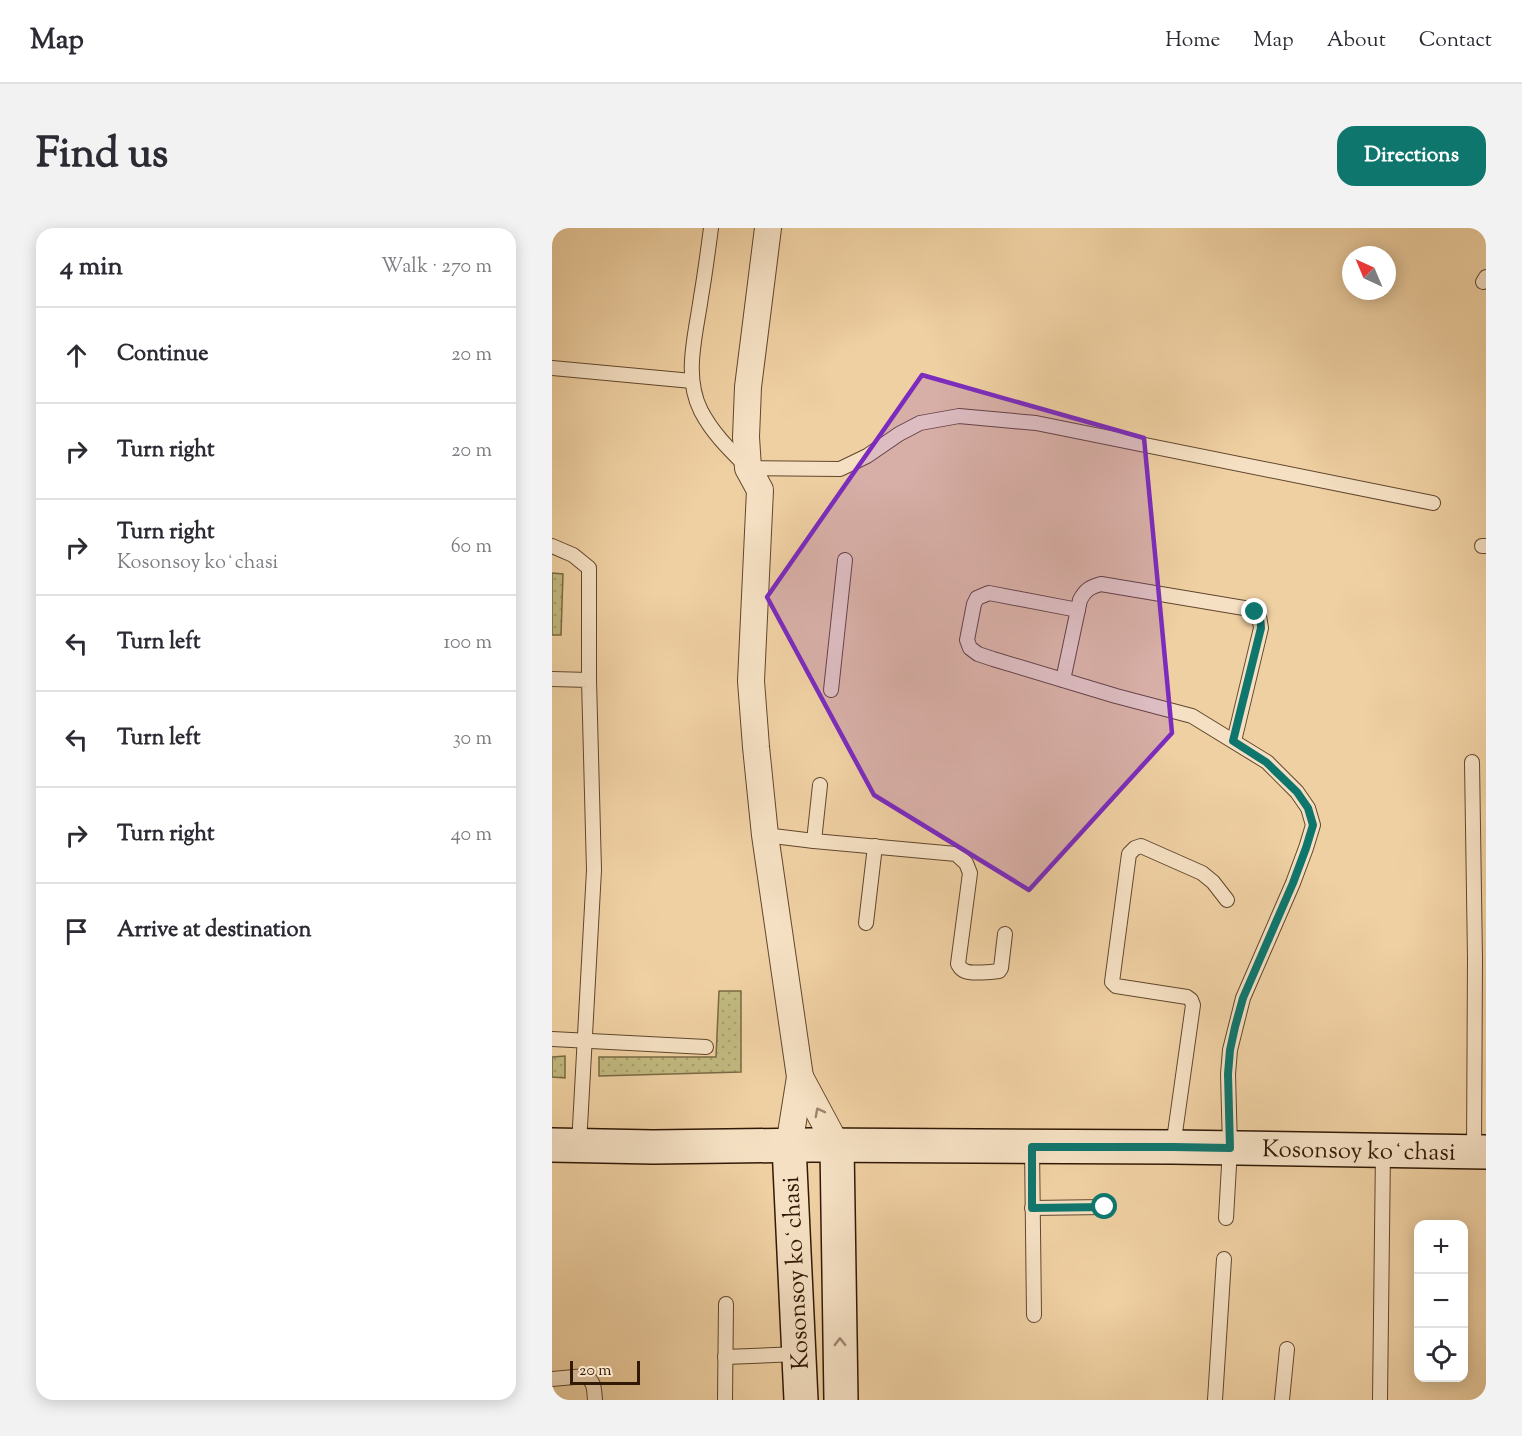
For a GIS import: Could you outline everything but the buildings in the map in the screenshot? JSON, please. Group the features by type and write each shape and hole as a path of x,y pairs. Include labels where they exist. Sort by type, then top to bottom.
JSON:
{"main road":[{"name":"Kosonsoy koʻchasi","path":"566,1145 1173,1147 1480,1152"},
{"name":"Kosonsoy koʻchasi","path":"789,1146 801,1400"},
{"name":"Kosonsoy koʻchasi","path":"837,1146 841,1400"}],"street":[{"path":"768,228 748,387 746,437 748,468 760,490 751,681 765,835 800,1077 789,1146"},
{"path":"800,1077 837,1146"}],"lane":[{"path":"711,228 693,352 692,381 701,410 721,442 748,468 840,469 867,456 920,423 959,416 1036,423 1433,503"},
{"path":"552,368 692,381"},
{"path":"552,546 573,555 589,568 588,680 594,870 586,1041 566,1145"},
{"path":"831,690 845,560"},
{"path":"1063,680 1078,610 1084,592 1091,586 1101,584 1250,609 1259,616 1261,628 1233,741"},
{"path":"1078,610 989,593 977,598 967,640 970,648 978,654 1116,696 1192,716 1266,762 1297,792 1308,808 1313,825 1293,883 1243,998 1235,1027 1228,1074 1230,1148 1226,1218"},
{"path":"552,679 588,680"},
{"path":"1472,762 1480,1152"},
{"path":"814,841 820,784"},
{"path":"765,835 956,854 966,863 970,873 958,964 964,971 969,972 999,971 1005,934"},
{"path":"866,923 875,846"},
{"path":"1173,1147 1192,1005 1191,1000 1187,997 1116,986 1112,982 1129,854 1141,846 1202,873 1213,882 1227,900"},
{"path":"552,1039 706,1047"},
{"path":"1032,1147 1034,1315"},
{"path":"1380,1400 1383,1150"},
{"path":"1032,1208 1105,1207"},
{"path":"1215,1400 1224,1259"},
{"path":"725,1400 726,1304"},
{"path":"1282,1400 1287,1349"},
{"path":"725,1357 798,1354"},
{"path":"552,1379 585,1376 590,1378 593,1382 595,1400"}],"highlighted area":[{"path":"922,375 1144,438 1172,733 1029,890 874,795 767,597"}],"shaded area":[{"path":"552,573 563,574 561,635 552,635"},
{"path":"719,991 741,991 741,1072 599,1076 599,1057 716,1057"},
{"path":"565,1056 565,1078 552,1077 552,1057"}],"route":[{"path":"1105,1207 1032,1208 1032,1147 1230,1148 1228,1074 1235,1027 1243,998 1293,883 1313,825 1308,808 1297,792 1266,762 1233,741 1261,628 1259,616 1255,612"}]}
